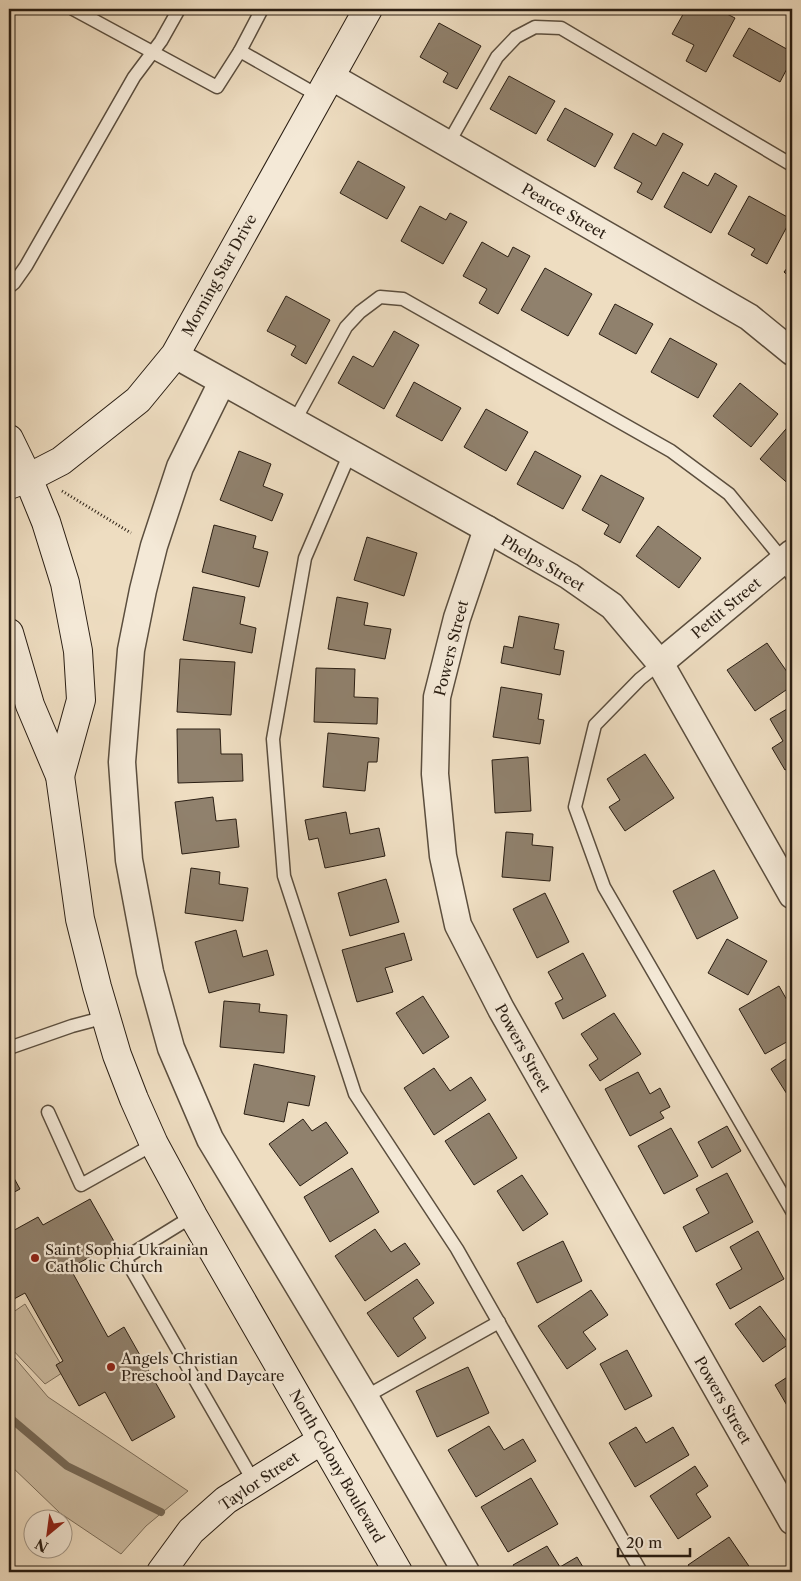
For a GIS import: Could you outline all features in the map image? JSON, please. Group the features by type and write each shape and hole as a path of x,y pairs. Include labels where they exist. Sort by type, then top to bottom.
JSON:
{"street":[{"name":"Morning Star Drive","path":"28,477 60,460 138,400 175,355 368,9"},
{"name":"Pearce Street","path":"324,86 448,144 750,317 792,352"},
{"name":"Phelps Street","path":"175,355 569,576 612,606 660,663 792,895"},
{"path":"222,382 180,467 154,546 131,650 122,762 129,860 150,972 172,1048 210,1139 366,1397 466,1572"},
{"name":"North Colony Boulevard","path":"9,439 28,477 46,522 65,583 78,651 80,700 60,776"},
{"name":"Powers Street","path":"487,529 457,618 437,697 435,774 443,856 458,925 501,1009 792,1521"},
{"name":"Pettit Street","path":"660,663 789,563"},
{"name":"North Colony Boulevard","path":"9,633 30,704 60,776 80,919 117,1056 134,1099 154,1144 193,1216 398,1572"},
{"name":"Taylor Street","path":"161,1572 190,1531 226,1500 322,1440"}],"lane":[{"path":"73,9 217,87 240,51 262,9"},
{"path":"9,287 26,266 134,77 160,41 179,9"},
{"path":"448,144 497,58 516,37 536,27 561,28 792,165"},
{"path":"240,51 324,86"},
{"path":"294,422 346,327 360,312 380,297 403,298 671,451 729,494 789,563"},
{"path":"350,453 305,558 273,739 284,876 355,1094 457,1249 641,1572"},
{"path":"660,663 640,679 595,725 575,807 604,887 792,1211"},
{"path":"9,1048 72,1026 106,1017"},
{"path":"48,1112 82,1185 154,1144"},
{"path":"193,1216 125,1258 254,1482"},
{"path":"366,1397 499,1322"}],"path":[{"path":"28,477 58,489 154,546"}],"shaded area":[{"path":"25,1304 65,1371 45,1384 9,1346 9,1315"},
{"path":"9,1351 48,1397 188,1491 146,1526 121,1554 72,1521 72,1508 55,1508 9,1464"}],"building":[{"path":"686,9 717,9 735,18 706,72 686,61 694,45 672,34"},
{"path":"439,23 481,46 457,89 443,82 448,73 420,57"},
{"path":"749,28 792,52 792,59 780,82 733,56"},
{"path":"509,76 555,101 536,134 490,109"},
{"path":"565,108 613,134 595,167 547,140"},
{"path":"633,133 656,146 663,133 683,144 652,200 637,192 642,183 614,168"},
{"path":"358,161 405,187 387,219 340,193"},
{"path":"683,172 708,186 715,173 737,186 711,233 664,207"},
{"path":"749,196 791,219 767,264 751,255 755,249 728,234"},
{"path":"420,206 446,220 450,213 467,222 443,264 401,241"},
{"path":"482,242 508,257 513,247 530,256 498,314 479,303 487,289 463,276"},
{"path":"792,262 792,279 784,272"},
{"path":"545,268 592,294 568,336 521,310"},
{"path":"286,296 330,320 306,364 291,355 296,346 267,331"},
{"path":"615,304 653,324 636,354 599,334"},
{"path":"394,331 419,345 384,409 338,383 353,356 373,367"},
{"path":"670,338 717,364 698,398 651,372"},
{"path":"414,382 461,408 442,441 396,416"},
{"path":"740,383 778,414 751,447 713,416"},
{"path":"486,409 528,432 506,471 464,447"},
{"path":"792,422 792,487 760,459"},
{"path":"239,451 271,464 263,486 283,494 272,521 220,500"},
{"path":"535,451 581,476 563,509 517,484"},
{"path":"601,475 644,498 620,543 604,534 609,525 582,510"},
{"path":"214,525 256,536 253,548 268,552 259,587 202,572"},
{"path":"658,526 701,558 679,588 636,556"},
{"path":"367,537 417,553 404,596 354,580"},
{"path":"193,587 245,597 240,624 256,628 252,653 183,640"},
{"path":"337,597 368,603 364,625 391,629 385,659 328,649"},
{"path":"519,616 559,624 554,649 564,651 560,675 501,663 504,646 513,648"},
{"path":"767,643 792,679 792,686 755,711 727,670"},
{"path":"180,659 235,662 231,715 177,712"},
{"path":"316,668 355,669 354,697 378,698 377,724 314,722"},
{"path":"501,687 542,694 538,719 544,720 540,744 493,737"},
{"path":"792,706 792,766 785,770 772,748 783,741 770,719"},
{"path":"177,729 220,729 221,754 242,754 243,781 178,783"},
{"path":"328,733 379,738 377,762 368,762 365,791 323,787"},
{"path":"645,754 674,798 625,831 609,807 620,800 607,779"},
{"path":"528,757 531,811 495,813 492,760"},
{"path":"213,797 216,821 236,819 239,847 182,854 175,802"},
{"path":"346,812 350,834 379,828 385,856 325,868 318,838 309,840 305,820"},
{"path":"506,832 533,834 532,845 553,847 550,881 502,877"},
{"path":"191,868 220,872 219,884 248,888 243,921 185,913"},
{"path":"714,870 738,918 697,939 673,891"},
{"path":"386,879 399,922 350,936 338,893"},
{"path":"545,893 569,942 537,958 513,909"},
{"path":"236,930 243,957 267,950 274,975 209,993 195,942"},
{"path":"404,933 412,960 385,968 393,992 357,1002 342,950"},
{"path":"727,939 767,961 748,995 708,973"},
{"path":"583,953 606,996 563,1019 555,1003 563,999 548,972"},
{"path":"779,986 792,1009 792,1039 765,1054 739,1009"},
{"path":"423,996 449,1037 423,1054 396,1013"},
{"path":"224,1001 260,1004 259,1012 287,1015 284,1053 220,1047"},
{"path":"614,1013 641,1054 600,1081 589,1065 598,1059 581,1034"},
{"path":"792,1055 792,1102 771,1069"},
{"path":"254,1064 315,1076 309,1106 288,1102 284,1122 244,1114"},
{"path":"434,1068 450,1091 471,1077 486,1100 434,1135 404,1088"},
{"path":"638,1072 650,1094 660,1088 670,1107 660,1112 664,1118 630,1136 605,1089"},
{"path":"489,1113 517,1158 474,1185 445,1141"},
{"path":"303,1119 312,1131 326,1122 348,1153 300,1186 269,1144"},
{"path":"727,1126 741,1151 712,1168 698,1142"},
{"path":"671,1128 698,1176 664,1194 638,1146"},
{"path":"352,1168 379,1212 330,1242 304,1197"},
{"path":"9,1169 20,1189 9,1195"},
{"path":"727,1173 753,1222 696,1252 683,1227 709,1213 696,1189"},
{"path":"522,1175 548,1214 523,1231 497,1191"},
{"path":"90,1199 115,1243 70,1268 108,1337 124,1327 175,1417 132,1441 105,1392 79,1406 56,1365 63,1361 25,1293 14,1299 9,1290 9,1233 38,1217 43,1225"},
{"path":"375,1229 391,1252 405,1243 420,1264 365,1301 335,1256"},
{"path":"758,1231 784,1279 730,1309 716,1284 742,1269 730,1247"},
{"path":"563,1241 582,1281 537,1303 517,1263"},
{"path":"417,1279 434,1303 413,1318 426,1338 398,1357 367,1313"},
{"path":"591,1290 608,1315 583,1332 596,1349 567,1369 538,1326"},
{"path":"760,1306 789,1344 763,1362 735,1324"},
{"path":"627,1350 652,1396 625,1410 600,1364"},
{"path":"468,1367 489,1413 437,1437 416,1391"},
{"path":"792,1374 792,1414 775,1385"},
{"path":"489,1426 504,1450 523,1439 536,1461 476,1497 448,1450"},
{"path":"636,1427 646,1443 673,1427 689,1455 635,1487 609,1443"},
{"path":"695,1466 708,1486 696,1494 711,1517 678,1539 650,1496"},
{"path":"531,1478 558,1524 508,1552 481,1507"},
{"path":"729,1537 753,1572 693,1572 688,1565"},
{"path":"547,1546 560,1567 577,1557 586,1572 517,1572 513,1565"}],"waterway":[{"path":"9,1417 67,1466 161,1512"}],"place":[{"name":"Saint Sophia Ukrainian Catholic Church","path":"35,1258"},
{"name":"Angels Christian Preschool and Daycare","path":"111,1367"}]}
